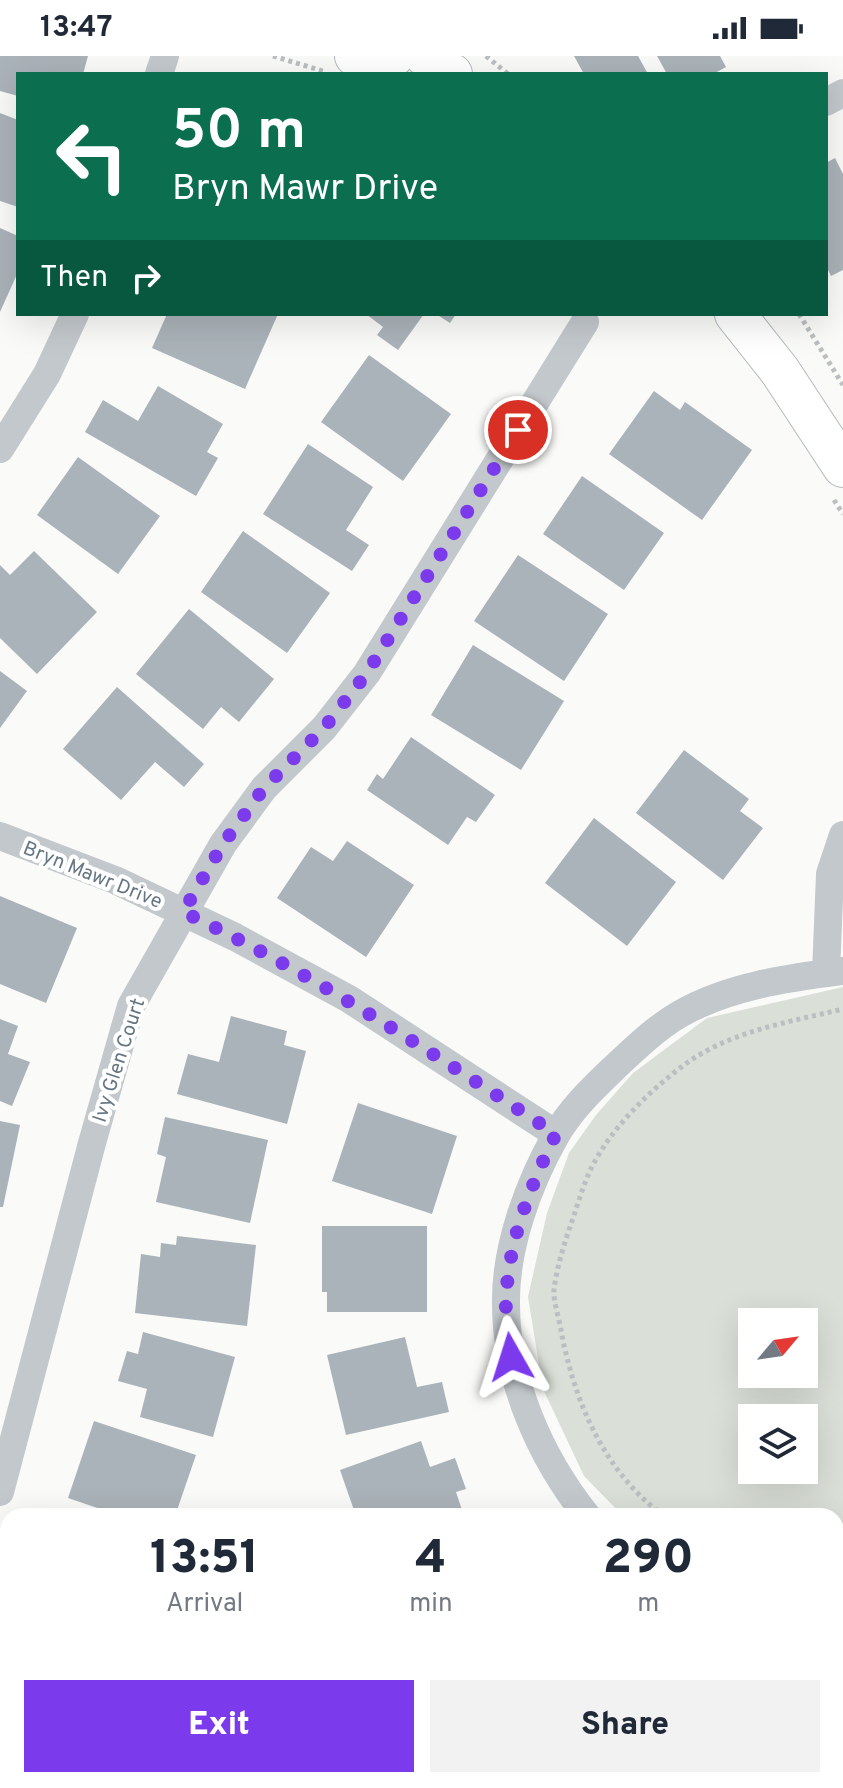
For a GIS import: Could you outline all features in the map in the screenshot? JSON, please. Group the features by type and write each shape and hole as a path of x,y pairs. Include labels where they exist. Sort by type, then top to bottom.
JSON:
{"street":[{"path":"355,56 381,59 394,56"},
{"path":"425,56 449,72"},
{"path":"0,449 47,374 74,316"},
{"path":"737,316 780,371 843,467"},
{"name":"Ivy Glen Court","path":"0,1492 131,1006 223,844 264,788 324,728 367,673 585,322"},
{"path":"580,1508 546,1453 526,1407 511,1357 506,1303 510,1260 533,1181 556,1134 593,1088 653,1033 679,1015 734,990 835,972 830,874 843,835"},
{"name":"Bryn Mawr Drive","path":"0,836 115,880 235,937 349,999 556,1134"}],"path":[{"path":"273,56 325,72"},
{"path":"486,56 506,72"},
{"path":"800,316 843,385"},
{"path":"650,1508 606,1454 586,1416 569,1373 554,1291 566,1239 585,1184 611,1138 626,1120 655,1089 687,1063 720,1044 780,1022 843,1009"}],"shaded area":[{"path":"843,987 843,1508 615,1508 584,1476 543,1389 528,1297 547,1213 569,1153 596,1115 633,1073 707,1018"}],"building":[{"path":"0,56 88,56 84,72 16,72 16,95 0,91"},
{"path":"574,56 638,56 647,72 583,72"},
{"path":"657,56 720,56 726,67 717,72 666,72"},
{"path":"0,113 16,119 16,206 0,201"},
{"path":"835,158 843,174 843,270 831,276 828,270 828,162"},
{"path":"0,228 16,235 16,276 0,312"},
{"path":"166,316 277,316 245,389 152,348"},
{"path":"369,316 423,316 398,350 377,335 383,327"},
{"path":"439,316 455,316 450,323"},
{"path":"369,355 451,414 403,481 321,422"},
{"path":"158,386 223,424 207,452 218,458 196,496 85,432 103,400 138,421"},
{"path":"654,391 680,410 685,402 752,450 702,520 609,454"},
{"path":"308,444 373,487 346,530 369,545 352,571 263,514"},
{"path":"78,457 160,516 118,574 37,515"},
{"path":"582,476 664,533 624,590 543,534"},
{"path":"243,531 330,593 287,653 201,592"},
{"path":"34,551 97,612 37,674 0,638 0,565 10,575"},
{"path":"518,555 608,614 564,681 474,621"},
{"path":"189,609 274,679 239,722 221,707 203,729 136,674"},
{"path":"473,645 564,701 521,770 431,715"},
{"path":"0,671 27,691 0,728"},
{"path":"117,687 204,764 184,787 155,762 121,800 63,749"},
{"path":"411,737 495,795 476,822 467,817 448,845 367,790 377,774 383,779"},
{"path":"684,750 749,799 740,811 763,828 723,880 636,813"},
{"path":"594,818 676,882 627,946 545,883"},
{"path":"347,841 414,885 366,957 277,898 311,847 333,861"},
{"path":"0,896 77,928 46,1003 0,984"},
{"path":"231,1016 287,1031 284,1045 306,1051 287,1124 177,1094 188,1054 219,1062"},
{"path":"0,1019 18,1026 8,1054 30,1062 12,1106 0,1101"},
{"path":"358,1103 457,1136 432,1214 332,1181"},
{"path":"165,1117 268,1140 250,1223 156,1202 166,1157 157,1154"},
{"path":"0,1121 20,1125 3,1207 0,1207"},
{"path":"322,1226 427,1226 427,1312 327,1312 327,1292 322,1292"},
{"path":"177,1236 256,1245 247,1326 135,1313 141,1254 160,1257 161,1243 176,1245"},
{"path":"143,1332 235,1357 213,1437 140,1417 147,1389 118,1381 127,1351 138,1354"},
{"path":"405,1337 417,1387 442,1382 449,1412 346,1435 327,1355"},
{"path":"94,1421 196,1455 178,1508 97,1508 68,1498"},
{"path":"421,1441 430,1467 455,1458 466,1489 456,1492 461,1508 353,1508 340,1470"}],"route":[{"path":"511,1357 506,1303 510,1260 533,1181 556,1134 349,999 183,912 223,844 264,788 324,728 367,673 518,430"}]}
